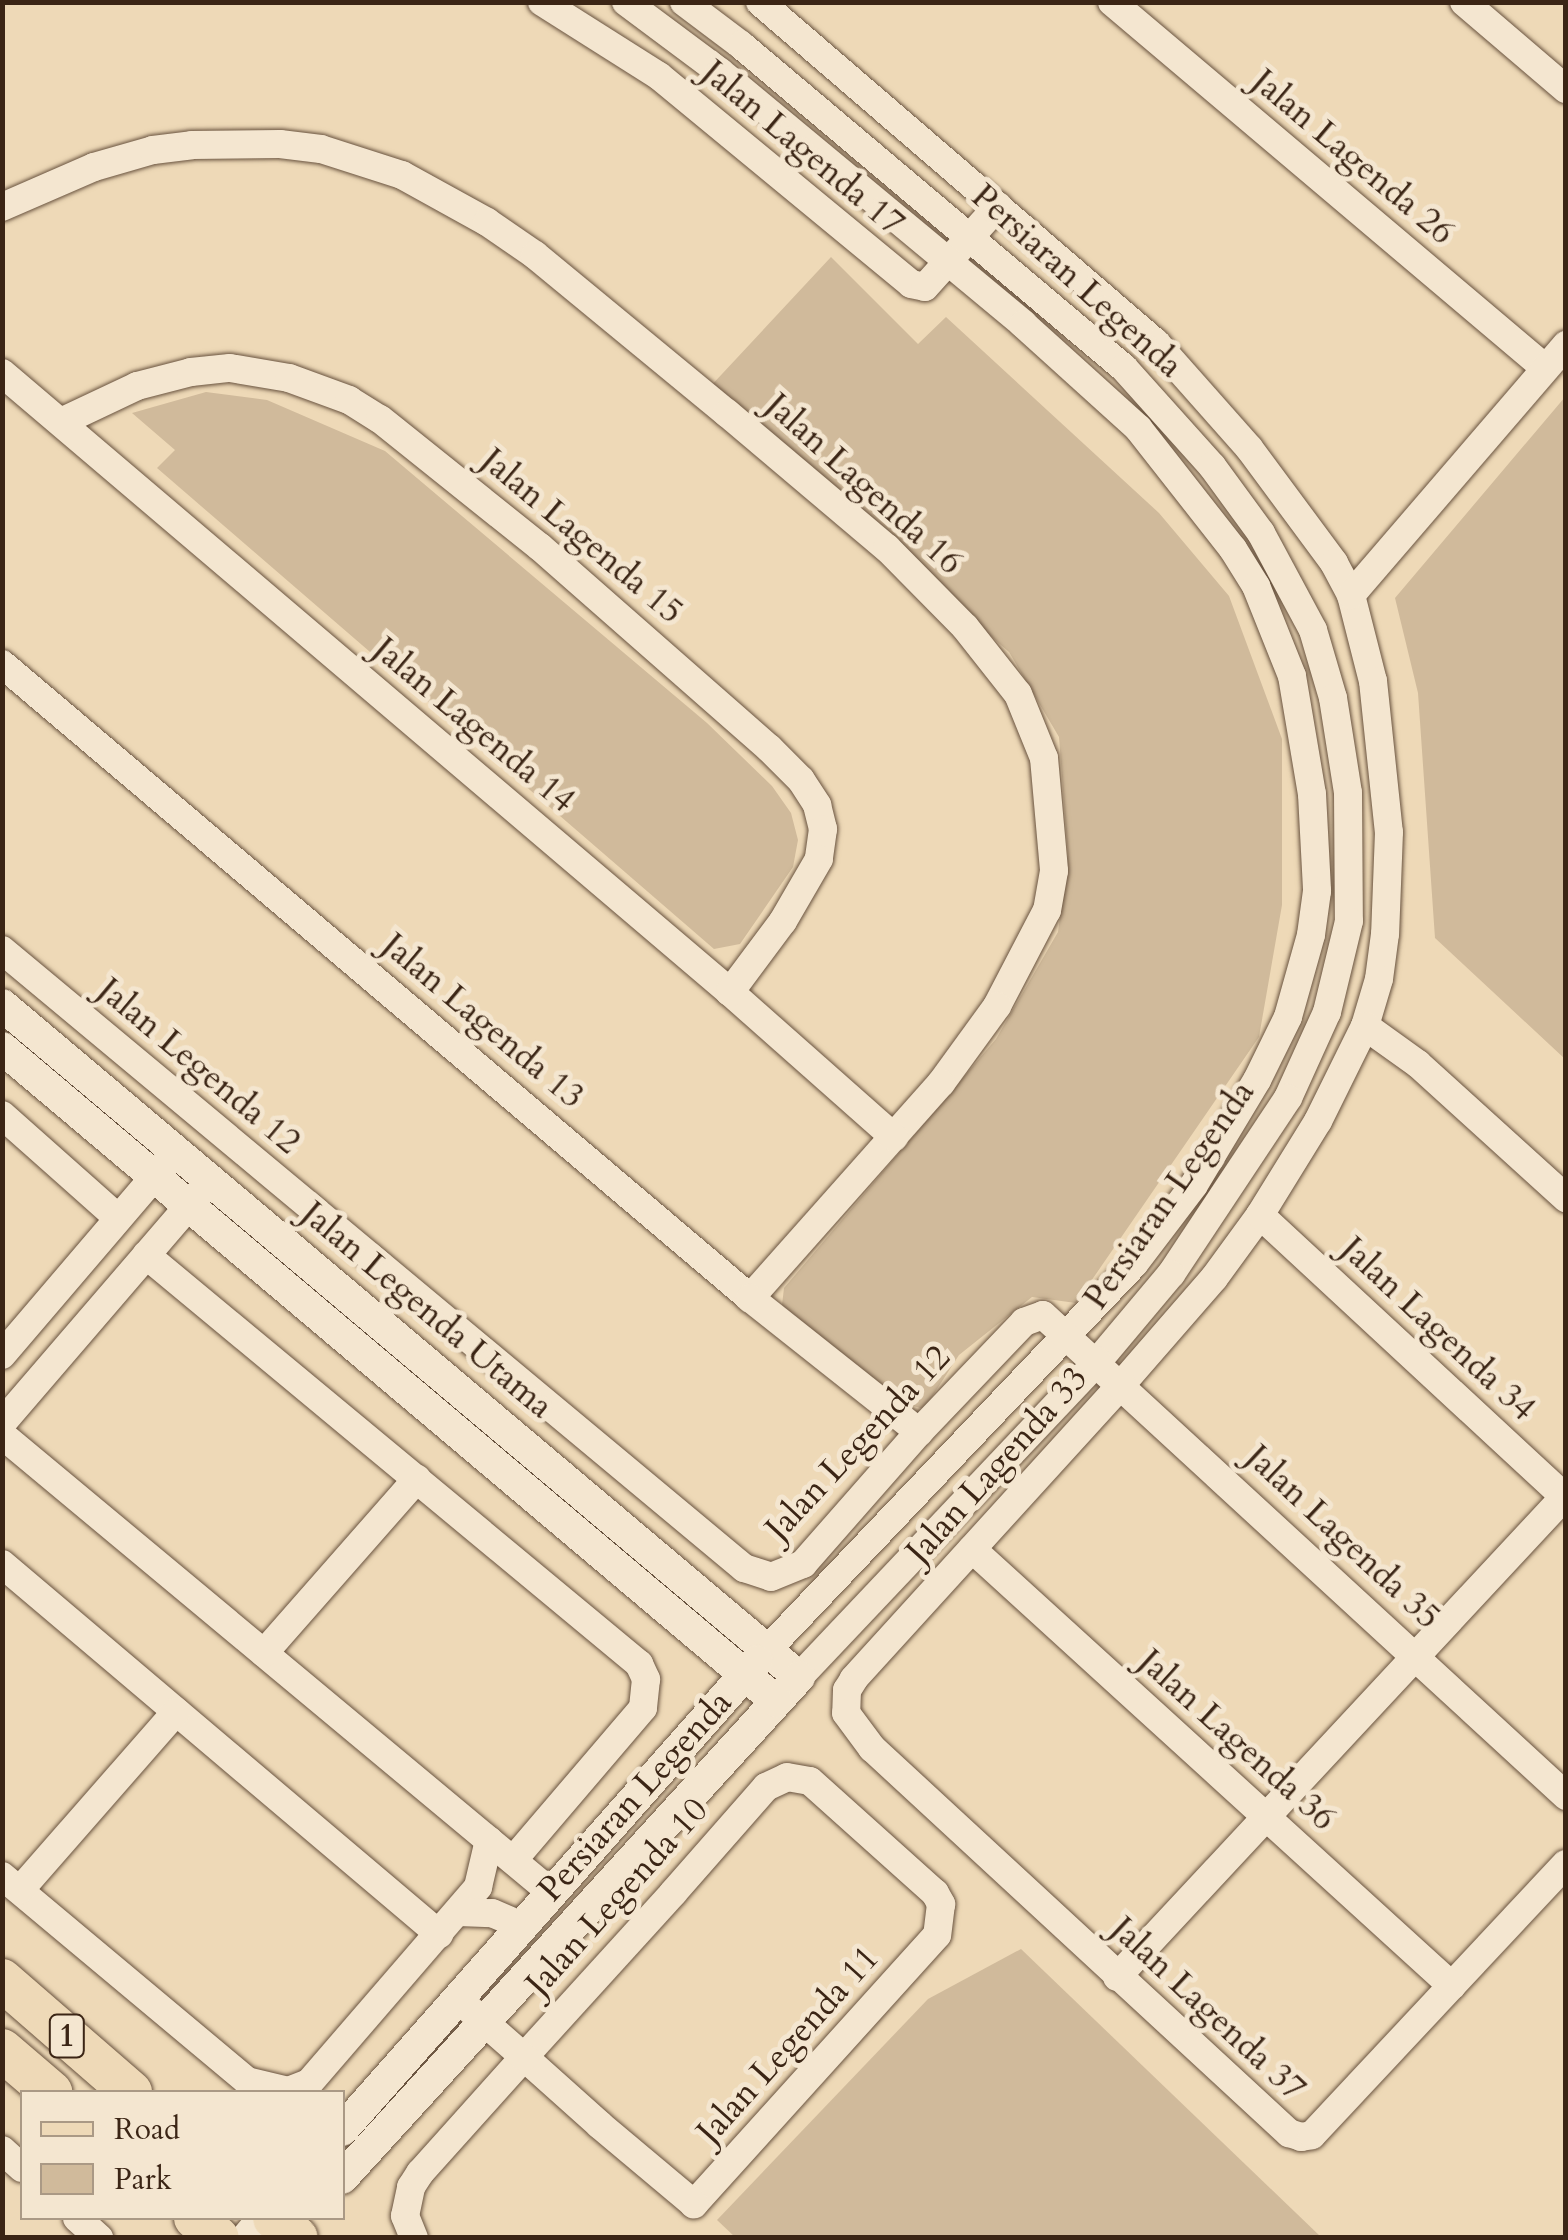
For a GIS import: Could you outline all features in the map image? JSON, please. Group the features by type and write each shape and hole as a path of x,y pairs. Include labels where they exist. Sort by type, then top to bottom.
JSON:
{"main road":[{"name":"1","path":"2,1980 129,2090"},
{"name":"1","path":"2,2050 49,2090"},
{"path":"197,2220 218,2238"}],"street":[{"name":"Jalan Lagenda 17","path":"542,2 658,76 900,278 925,287 998,206"},
{"name":"Persiaran Legenda","path":"345,2174 471,2010 524,1926 552,1893 767,1650 1134,1264 1194,1185 1258,1080 1288,1017 1311,936 1317,891 1312,794 1292,676 1274,624 1234,549 1138,428 950,263 720,72 626,2"},
{"name":"Persiaran Legenda","path":"345,2127 471,2010 776,1701 1098,1361 1171,1274 1232,1188 1312,1050 1327,1012 1349,921 1348,792 1333,698 1313,630 1262,532 1212,466 1124,368 684,2"},
{"name":"Jalan Lagenda 33","path":"760,2 1187,374 1260,462 1334,563 1351,595 1373,681 1386,786 1389,896 1379,980 1365,1026 1318,1120 1260,1215 1214,1278 854,1679 845,1703"},
{"name":"Jalan Lagenda 26","path":"1112,2 1545,368"},
{"path":"1464,2 1566,88"},
{"name":"Jalan Lagenda 16","path":"2,207 94,167 152,150 192,146 280,144 321,149 402,175 487,222 580,290 887,548 985,650 1018,694 1044,758 1054,872 1048,910 997,1006 894,1138 750,1298"},
{"path":"1351,595 1566,345"},
{"name":"Jalan Lagenda 15","path":"61,422 137,386 191,372 230,368 288,378 349,400 380,419 555,560 769,748 801,780 816,805 823,829 819,859 783,921 730,992"},
{"name":"Jalan Lagenda 14","path":"2,373 730,992 894,1138"},
{"name":"Jalan Lagenda 13","path":"2,664 750,1298 918,1432"},
{"path":"1312,794 1386,786"},
{"name":"Jalan Legenda 12","path":"2,950 379,1268 756,1573 784,1575 803,1564 918,1432 1024,1322 1043,1315 1069,1334"},
{"name":"Jalan Legenda Utama","path":"2,1005 176,1152 200,1193 331,1325 776,1701"},
{"path":"1365,1026 1418,1064 1566,1198"},
{"name":"Jalan Legenda Utama","path":"6,1053 155,1176 200,1193 353,1300 799,1677"},
{"path":"2,1115 118,1218"},
{"path":"2,1355 176,1152"},
{"path":"2,1423 200,1193"},
{"name":"Jalan Lagenda 34","path":"1260,1215 1565,1496"},
{"path":"146,1255 631,1656 646,1679 643,1708 513,1860"},
{"path":"331,1325 379,1268"},
{"name":"Jalan Lagenda 35","path":"1069,1334 1566,1796"},
{"path":"2,1435 552,1893"},
{"path":"264,1653 417,1479"},
{"path":"1117,1976 1565,1496"},
{"name":"Jalan Lagenda 36","path":"972,1549 1452,1986"},
{"path":"2,1564 439,1934"},
{"name":"Jalan Lagenda 37","path":"845,1703 852,1725 872,1748 1289,2133 1301,2137 1312,2135 1566,1864"},
{"path":"176,1712 12,1883 247,2081 284,2090"},
{"name":"Jalan Legenda 11","path":"524,2057 694,2204 937,1935 942,1914 935,1893 869,1833 798,1776 766,1787"},
{"name":"Jalan Legenda 10","path":"414,2238 405,2216 411,2187 766,1787"},
{"path":"290,2090 310,2082 458,1912 485,1873 489,1840"},
{"path":"458,1912 492,1913 524,1926"},
{"path":"471,2010 524,2057"},
{"path":"79,2220 99,2238"},
{"path":"247,2238 288,2227"}],"green space":[{"path":"831,257 918,344 946,317 1159,513 1229,596 1282,739 1282,905 1259,1037 1076,1303 1032,1297 959,1355 924,1409 899,1402 782,1305 784,1288 996,1039 1058,932 1068,855 1059,737 1009,652 708,389"},
{"path":"206,392 267,400 385,451 707,723 772,786 791,813 798,840 793,867 740,944 714,949 157,468 175,450 132,413"},
{"path":"1565,397 1565,1059 1435,938 1418,693 1395,598"},
{"path":"1021,1949 1321,2237 736,2238 717,2220 928,1999"}]}
